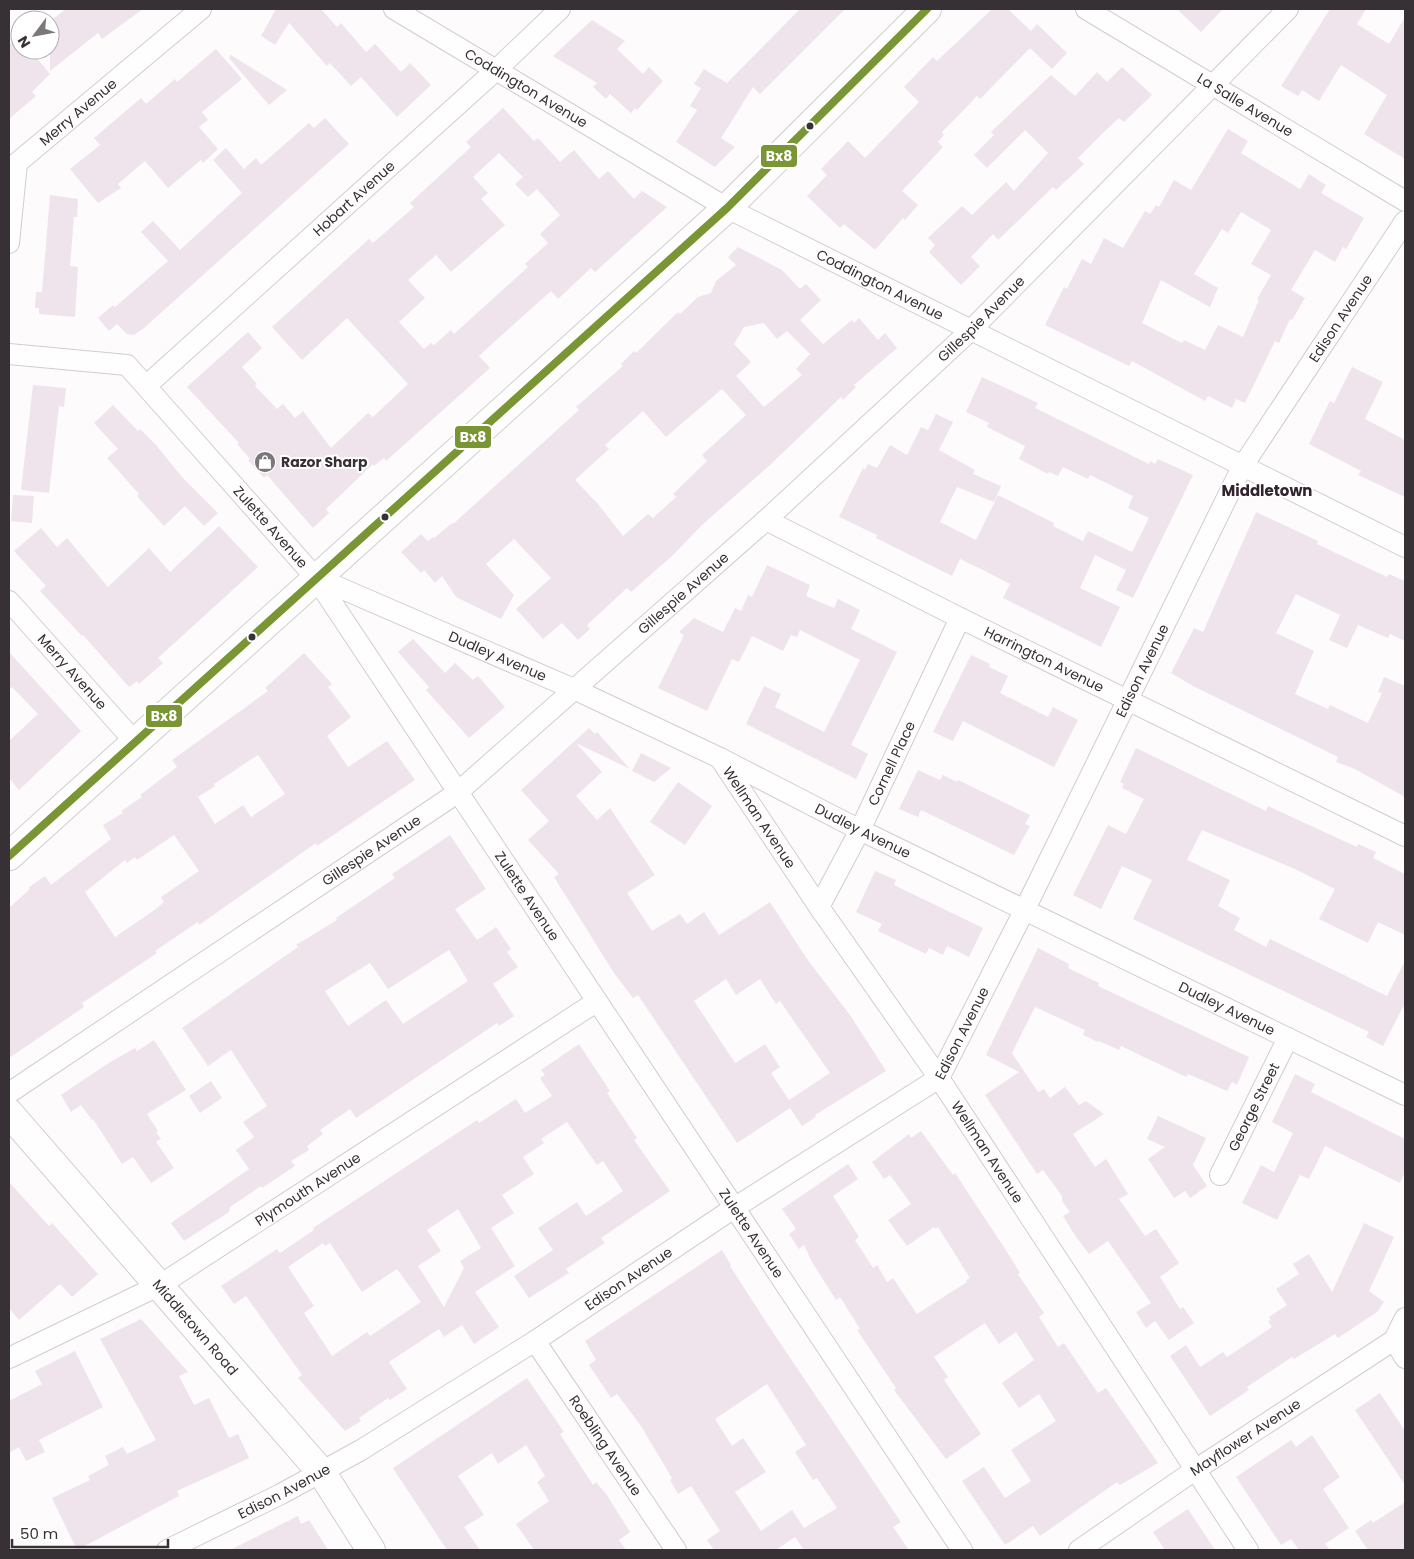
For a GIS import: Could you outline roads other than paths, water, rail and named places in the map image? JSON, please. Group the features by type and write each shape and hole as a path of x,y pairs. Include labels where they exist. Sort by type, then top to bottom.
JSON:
{"street":[{"name":"Merry Avenue","path":"9,243 17,163 201,9"},
{"name":"Coddington Avenue","path":"394,9 727,208 970,332 1405,547"},
{"name":"Hobart Avenue","path":"146,386 495,71 560,9"},
{"path":"9,856 727,208 927,9"},
{"name":"La Salle Avenue","path":"1086,9 1405,201"},
{"name":"Gillespie Avenue","path":"9,1094 457,794 766,520 970,332 1288,9"},
{"name":"Edison Avenue","path":"167,1550 322,1473 535,1341 734,1208 939,1078 1025,909 1242,467 1405,221"},
{"name":"Zulette Avenue","path":"9,354 128,366 316,577 457,794 962,1550"},
{"name":"Harrington Avenue","path":"766,520 960,618 1405,836"},
{"name":"Dudley Avenue","path":"316,577 576,690 720,758 860,830 1405,1095"},
{"name":"Merry Avenue","path":"9,601 135,742"},
{"name":"Cornell Place","path":"819,907 860,830 960,618"},
{"name":"Wellman Avenue","path":"720,758 819,907 939,1078 1248,1550"},
{"name":"Plymouth Avenue","path":"9,1358 160,1285 596,1002"},
{"name":"George Street","path":"1220,1174 1288,1038"},
{"name":"Middletown Road","path":"9,1113 322,1473 371,1550"},
{"path":"1405,1318 1394,1340 1405,1358"},
{"name":"Mayflower Avenue","path":"1078,1550 1195,1470 1394,1340"},
{"name":"Roebling Avenue","path":"535,1341 676,1550"}],"place":[{"name":"Razor Sharp","path":"265,462"}],"district":[{"name":"Middletown","path":"1267,491"}]}
